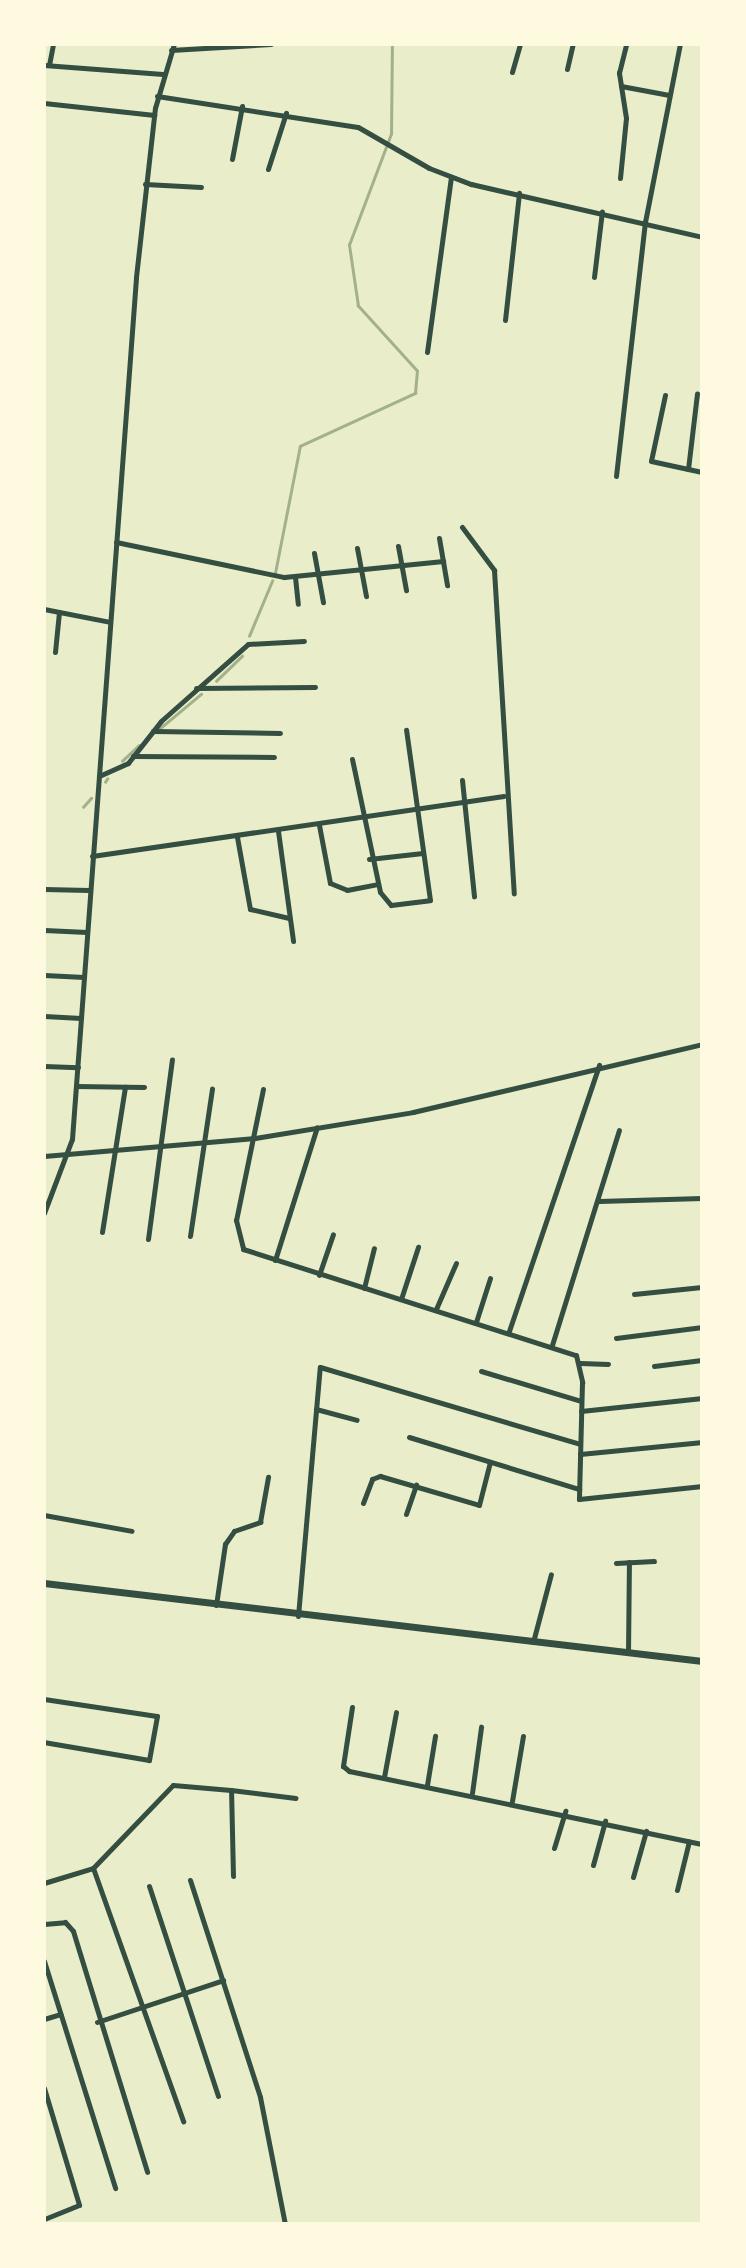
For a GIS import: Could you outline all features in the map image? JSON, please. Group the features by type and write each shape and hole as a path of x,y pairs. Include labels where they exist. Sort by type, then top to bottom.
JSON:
{"main road":[{"path":"44,1583 298,1616 702,1661"}],"street":[{"path":"53,44 46,65 163,74"},
{"path":"44,1213 65,1154 78,1068 89,890 145,184 157,96 172,47 271,44"},
{"path":"512,72 520,44"},
{"path":"567,68 573,44"},
{"path":"620,178 626,118 621,86 626,44"},
{"path":"616,476 645,222 680,44"},
{"path":"621,86 669,95"},
{"path":"157,96 286,113 374,133 393,147 451,177 702,237"},
{"path":"44,103 154,116"},
{"path":"232,159 242,106"},
{"path":"268,169 286,113"},
{"path":"427,352 451,177"},
{"path":"145,184 201,187"},
{"path":"505,320 519,193"},
{"path":"594,277 602,211"},
{"path":"688,469 697,394"},
{"path":"665,395 652,461 702,472"},
{"path":"462,527 494,570 504,796 514,893"},
{"path":"439,538 447,585"},
{"path":"116,542 295,577 443,561"},
{"path":"398,545 406,590"},
{"path":"357,548 366,596"},
{"path":"314,553 323,602"},
{"path":"295,577 298,604"},
{"path":"44,609 110,622"},
{"path":"55,652 59,612"},
{"path":"99,776 135,754 197,688 248,644 304,641"},
{"path":"197,688 315,687"},
{"path":"352,759 369,859 377,884 391,905 430,900 406,730"},
{"path":"153,732 280,733"},
{"path":"135,754 274,757"},
{"path":"462,780 474,896"},
{"path":"92,856 363,819 465,800 504,796"},
{"path":"319,825 330,883 347,890 377,884"},
{"path":"278,831 293,942"},
{"path":"237,836 250,909 289,918"},
{"path":"369,859 423,853"},
{"path":"44,889 89,890"},
{"path":"44,930 87,932"},
{"path":"44,975 84,977"},
{"path":"44,1016 81,1018"},
{"path":"44,1156 255,1138 317,1128 440,1106 598,1065 702,1044"},
{"path":"148,1239 172,1060"},
{"path":"509,1331 598,1065"},
{"path":"44,1066 78,1068"},
{"path":"76,1086 144,1087"},
{"path":"102,1232 125,1087"},
{"path":"190,1236 212,1089"},
{"path":"264,1089 235,1233 243,1249 576,1354 580,1363 582,1401 579,1499 702,1486"},
{"path":"275,1260 317,1128"},
{"path":"552,1345 619,1130"},
{"path":"598,1201 702,1198"},
{"path":"319,1275 333,1234"},
{"path":"401,1299 418,1247"},
{"path":"364,1288 374,1248"},
{"path":"436,1309 456,1263"},
{"path":"476,1322 490,1278"},
{"path":"634,1294 702,1287"},
{"path":"616,1338 702,1327"},
{"path":"653,1366 702,1360"},
{"path":"580,1363 608,1364"},
{"path":"298,1616 320,1367 580,1444"},
{"path":"481,1371 582,1401"},
{"path":"581,1411 702,1398"},
{"path":"316,1409 357,1420"},
{"path":"409,1437 579,1489"},
{"path":"580,1454 702,1442"},
{"path":"363,1503 380,1476 479,1505 490,1462"},
{"path":"216,1605 225,1544 234,1531 260,1522 268,1477"},
{"path":"406,1514 416,1485"},
{"path":"44,1515 132,1531"},
{"path":"617,1563 654,1561"},
{"path":"628,1653 629,1562"},
{"path":"533,1642 551,1574"},
{"path":"44,1699 157,1716 149,1760 44,1742"},
{"path":"352,1707 343,1766 384,1777 565,1811 702,1844"},
{"path":"384,1777 396,1712"},
{"path":"472,1793 481,1727"},
{"path":"427,1785 435,1736"},
{"path":"512,1801 523,1736"},
{"path":"44,1883 93,1868 173,1785 296,1798"},
{"path":"231,1790 233,1876"},
{"path":"554,1848 565,1811"},
{"path":"593,1865 605,1821"},
{"path":"633,1877 646,1831"},
{"path":"677,1890 690,1841"},
{"path":"93,1868 146,2007 183,2121"},
{"path":"190,1880 263,2108 285,2224"},
{"path":"149,1885 218,2096"},
{"path":"44,1924 69,1925 97,2022 147,2172"},
{"path":"44,1961 116,2188"},
{"path":"97,2022 223,1980"},
{"path":"44,2019 60,2014"},
{"path":"44,2088 79,2205 44,2219"}],"waterway":[{"path":"275,573 300,446 415,393 417,371 358,306 349,245 391,134 392,44"},
{"path":"249,636 272,581"},
{"path":"216,681 242,656"},
{"path":"158,730 201,694"},
{"path":"122,761 139,745"},
{"path":"83,807 91,798"}]}
